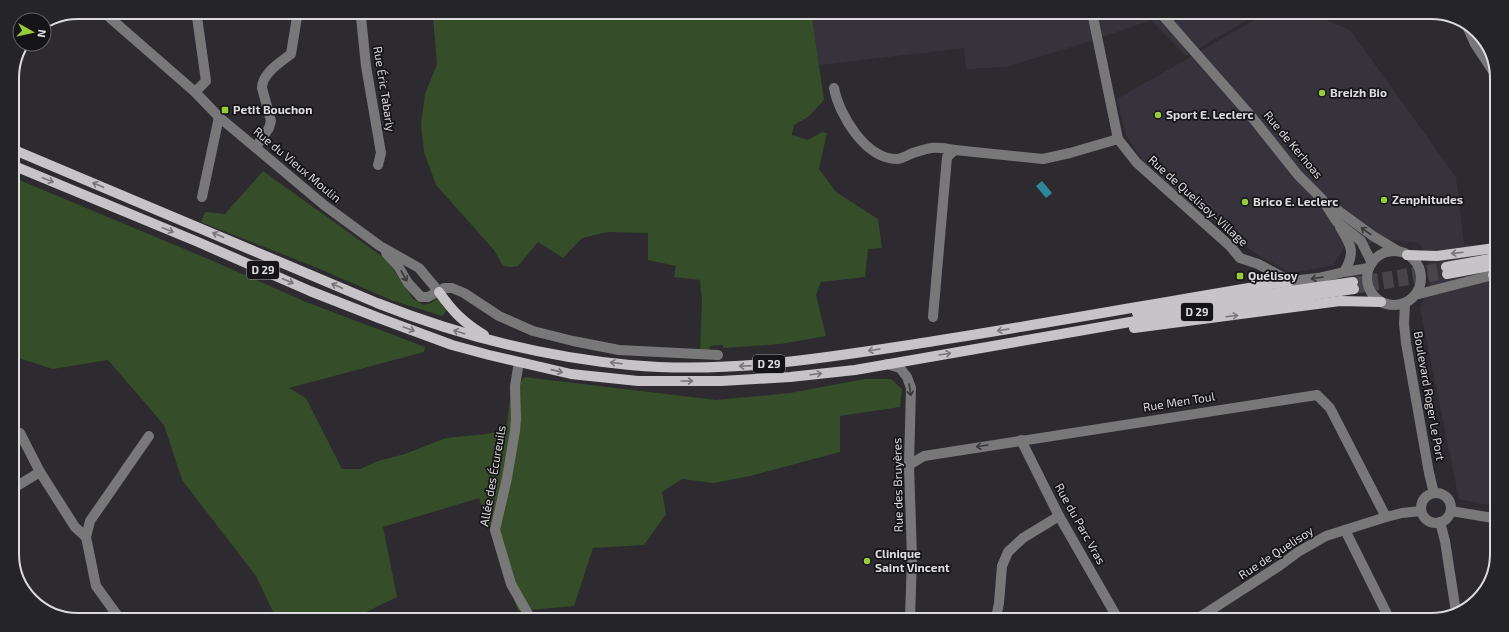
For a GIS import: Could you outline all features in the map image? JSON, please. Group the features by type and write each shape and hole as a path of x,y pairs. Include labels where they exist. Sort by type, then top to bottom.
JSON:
{"main road":[{"name":"D 29","path":"19,152 377,303 419,319 496,342 575,358 630,365 680,367 748,366 810,360 1041,324 1353,285 855,370 790,377 721,381 638,381 571,374 452,345 379,318 19,168"},
{"path":"1403,253 1437,256 1490,249"},
{"path":"1490,259 1446,271 1490,273"},
{"path":"1041,324 1290,281"},
{"path":"439,292 453,312 470,327 496,342"},
{"path":"1040,339 1153,326 1340,301 1381,302"}],"street":[{"name":"Rue du Vieux Moulin","path":"111,19 195,92 219,117 256,147 265,157 324,205 380,246 419,268 439,292"},
{"path":"195,92 206,81 197,19"},
{"path":"256,147 269,128 271,121 262,83 269,72 291,54 296,19"},
{"name":"Rue Éric Tabarly","path":"361,19 366,66 381,153 378,165"},
{"name":"Rue de Quelisoy-Village","path":"1093,19 1118,139 1137,163 1230,246 1240,258 1258,264 1290,281"},
{"name":"Rue de Kerhoas","path":"1166,19 1251,116 1298,175 1322,199 1373,236 1403,253"},
{"path":"1471,35 1488,64"},
{"path":"834,88 836,100 844,118 869,148 886,158 899,159 932,146 1043,160 1118,139"},
{"path":"202,197 219,117"},
{"path":"933,317 946,157 955,150"},
{"name":"Rue de Kerhoas","path":"1322,199 1337,222 1361,242 1370,266"},
{"path":"1337,222 1350,243 1352,253 1349,264 1344,272"},
{"path":"380,246 398,266 408,283 421,297 428,297 444,288 452,288 464,293 499,316 533,331 619,350 718,355"},
{"path":"1415,295 1419,287 1420,273 1414,261 1403,253 1386,252 1380,255 1370,266 1367,279 1369,290 1381,302 1392,305 1405,303 1415,295 1490,274"},
{"path":"1290,281 1318,278 1370,266"},
{"name":"Boulevard Roger Le Port","path":"1405,303 1404,324 1406,343 1429,473 1434,492"},
{"name":"Allée des Écureuils","path":"519,362 515,386 515,431 507,478 495,530 511,584 527,613"},
{"name":"Rue des Bruyères","path":"887,364 900,368 907,377 911,388 909,466 912,558 910,613"},
{"name":"Rue Men Toul","path":"909,466 924,456 1317,395 1330,408 1386,517"},
{"path":"20,433 40,472 74,527 86,537"},
{"path":"116,613 96,586 86,537 90,521 149,436"},
{"name":"Rue du Parc Vras","path":"1020,440 1059,516 1115,613"},
{"path":"19,485 40,472"},
{"path":"1434,492 1443,494 1448,498 1451,504 1451,511 1447,518 1440,522 1430,521 1424,516 1421,510 1424,499 1434,492"},
{"name":"Rue de Quelisoy","path":"1206,613 1280,566 1298,552 1326,536 1386,517 1421,510"},
{"path":"1451,511 1490,518"},
{"path":"997,613 1002,566 1008,552 1023,538 1059,516"},
{"path":"1440,522 1445,541 1455,608"},
{"path":"1345,530 1386,613"}],"shaded area":[{"path":"812,19 1249,19 1186,56 1151,20 1088,42 1006,67 966,69 964,48 819,65"},
{"path":"1257,19 1324,19 1350,30 1456,177 1464,244 1490,247 1490,505 1459,499 1420,308 1429,288 1429,275 1427,256 1419,243 1394,240 1344,247 1334,265 1291,273 1256,254 1180,196 1144,163 1126,135 1117,99"}],"green space":[{"path":"433,19 812,19 824,100 808,117 794,125 792,135 808,140 822,132 827,133 819,169 836,192 878,219 882,248 868,249 865,277 821,282 816,295 826,336 781,344 723,348 723,345 710,346 709,350 700,351 702,301 700,280 674,277 676,266 648,260 648,233 608,232 582,238 563,258 538,242 518,266 503,266 494,250 436,185 424,152 421,125 425,94 437,64"},
{"path":"263,171 387,260 413,299 424,305 431,303 438,298 446,310 445,313 442,316 391,300 315,267 201,222 205,212 225,214"},
{"path":"19,180 206,258 306,302 425,347 424,352 289,388 306,398 342,469 360,469 378,461 405,454 446,438 486,434 506,430 510,400 524,377 716,400 790,393 865,379 891,379 902,389 900,407 840,416 840,452 750,476 714,483 682,479 662,492 666,514 644,545 593,548 574,606 518,611 479,498 383,527 397,597 364,613 274,613 256,576 182,480 164,425 108,360 53,369 19,358"}],"water":[{"path":"1042,181 1052,193 1046,198 1036,186"}],"tunnel":[{"path":"1353,282 1446,267"},
{"path":"1354,289 1447,274"}],"place":[{"name":"Breizh Bio","path":"1322,93"},
{"name":"Petit Bouchon","path":"225,110"},
{"name":"Sport E. Leclerc","path":"1158,115"},
{"name":"Zenphitudes","path":"1384,200"},
{"name":"Brico E. Leclerc","path":"1245,202"},
{"name":"Quélisoy","path":"1240,276"},
{"name":"Clinique Saint Vincent","path":"867,561"}]}
